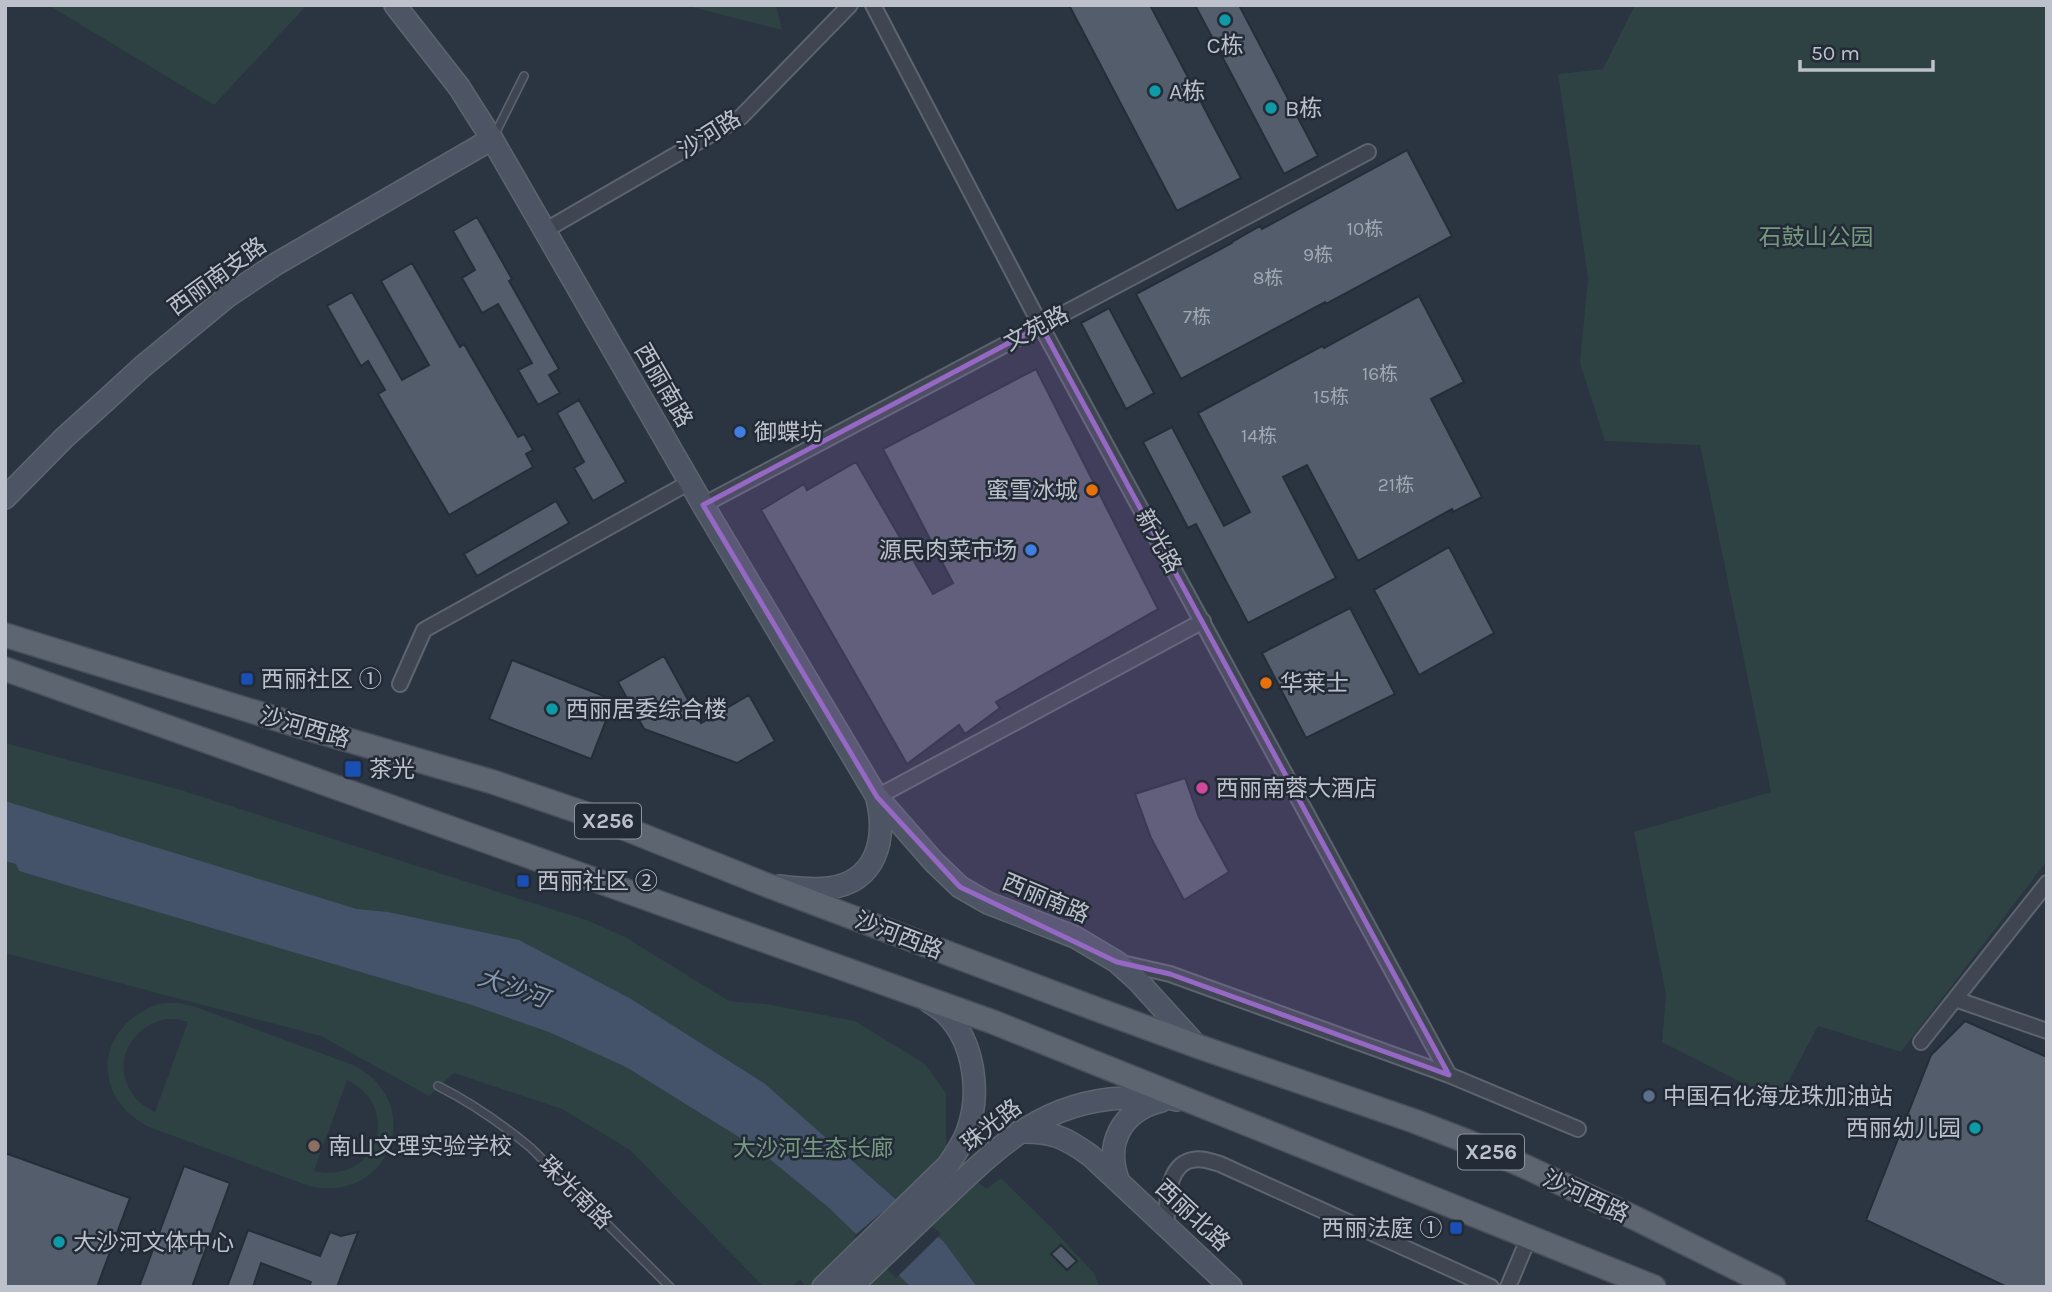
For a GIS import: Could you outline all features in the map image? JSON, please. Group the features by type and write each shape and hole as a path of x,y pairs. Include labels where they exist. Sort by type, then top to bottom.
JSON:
{"main road":[{"name":"沙河西路","path":"5,635 303,727 493,782 601,819 764,884 1197,1046 1466,1141 1637,1219 1774,1287"},
{"name":"沙河西路","path":"5,669 993,1022 1654,1287"}],"street":[{"name":"西丽南路","path":"395,5 459,87 492,139 703,505 877,797 940,869 960,887 988,903 1075,937 1117,962 1197,1046"},
{"name":"沙河路","path":"544,231 741,117 849,5"},
{"name":"新光路","path":"873,5 1041,326 1449,1075"},
{"name":"西丽南支路","path":"5,498 64,438 142,367 228,296 276,264 492,139"},
{"name":"文苑路","path":"703,505 1368,152"},
{"path":"400,684 424,630 690,482"},
{"path":"877,797 1203,621"},
{"path":"5,624 34,645"},
{"name":"西丽南路","path":"764,884 828,888 856,879 869,867 881,836 877,797"},
{"path":"1921,1042 2047,883"},
{"path":"1117,962 1170,974 1449,1075 1578,1129"},
{"name":"珠光路","path":"823,1287 948,1165 968,1130 973,1083 970,1057 961,1034 946,1014 924,997"},
{"path":"1955,999 2047,1031"},
{"name":"珠光路","path":"851,1287 985,1159 1019,1132 1044,1117 1081,1104 1112,1098 1171,1099 1203,1106"},
{"name":"西丽北路","path":"1119,1182 1112,1158 1119,1132 1137,1111 1150,1104 1171,1099"},
{"name":"西丽北路","path":"1019,1132 1042,1132 1075,1144 1231,1287"},
{"path":"1167,1228 1168,1191 1174,1176 1189,1160 1203,1159 1220,1164 1491,1287"},
{"path":"1508,1287 1529,1237"}],"lane":[{"path":"492,139 524,76"},
{"name":"珠光南路","path":"438,1086 476,1107 531,1148 670,1287"}],"highlighted area":[{"path":"1041,326 1449,1075 1170,974 1117,962 960,887 877,797 703,505"}],"green space":[{"path":"48,5 307,5 214,105"},
{"path":"684,5 776,5 782,30"},
{"name":"石鼓山公园","path":"1635,5 2047,5 2047,861 1901,1052 1818,1026 1778,1101 1662,1042 1666,995 1634,832 1771,792 1700,445 1605,441 1580,363 1588,278 1558,74 1603,69"},
{"name":"大沙河生态长廊","path":"5,743 181,790 589,921 625,937 729,1001 766,1004 855,1021 925,1064 946,1093 946,1158 987,1189 1001,1178 1094,1273 1100,1287 806,1287 800,1280 791,1287 764,1287 630,1150 562,1109 454,1073 429,1096 321,1036 5,953"},
{"path":"163,1003 193,1006 353,1065 376,1082 389,1102 394,1125 390,1146 379,1166 361,1180 338,1188 309,1186 149,1127 129,1113 116,1097 109,1078 108,1060 113,1042 124,1025 141,1012","holes":["165,1019 188,1022 155,1112 140,1102 130,1090 124,1062 128,1048 136,1036","347,1080 364,1093 375,1108 378,1125 375,1141 367,1156 353,1167 336,1172 314,1171"]}],"water":[{"name":"大沙河","path":"5,801 357,909 388,912 519,940 631,999 765,1084 944,1242 977,1287 911,1287 828,1207 755,1147 626,1067 549,1032 469,1004 19,871 16,864 5,861"}],"pier":[{"path":"900,1197 941,1234 896,1278 854,1236"}],"building":[{"name":"A栋","path":"1069,5 1150,5 1241,178 1177,211"},
{"name":"B栋","path":"1195,5 1239,5 1318,156 1284,174"},
{"path":"1407,150 1452,236 1181,379 1136,294"},
{"path":"477,217 512,279 509,281 559,369 549,375 560,393 538,405 518,370 532,363 498,304 482,313 462,278 475,270 453,231"},
{"path":"412,263 460,347 464,344 518,437 524,434 533,450 526,454 533,467 449,515 378,394 385,390 368,361 361,366 327,306 352,292 402,380 429,365 381,281"},
{"path":"1419,296 1464,382 1431,399 1482,497 1453,512 1452,509 1358,561 1307,465 1283,477 1336,578 1248,623 1196,524 1188,528 1143,442 1172,427 1224,526 1250,512 1198,413"},
{"path":"1109,308 1154,393 1126,409 1081,323"},
{"path":"1036,369 1158,609 996,702 1000,708 965,734 959,725 907,764 761,510 804,484 807,490 856,462 933,594 953,583 883,449"},
{"path":"579,400 626,482 593,501 574,468 584,462 557,413"},
{"path":"556,501 569,523 477,576 464,554"},
{"path":"1449,547 1494,633 1419,675 1374,590"},
{"path":"1350,608 1395,694 1306,738 1262,653"},
{"path":"664,656 701,723 749,695 775,741 737,763 644,729 618,682"},
{"name":"西丽居委综合楼","path":"512,660 614,700 591,759 489,719"},
{"path":"1185,778 1199,817 1229,872 1184,900 1151,838 1135,794"},
{"name":"西丽幼儿园","path":"1965,1021 2047,1057 2047,1287 2007,1287 1866,1220 1931,1055"},
{"name":"大沙河文体中心","path":"5,1153 130,1198 97,1287 5,1287"},
{"path":"184,1166 230,1183 192,1287 139,1287"},
{"path":"248,1230 320,1256 330,1232 341,1236 358,1232 337,1287 309,1287 311,1282 261,1263 253,1287 227,1287"},
{"path":"1061,1245 1077,1261 1067,1270 1051,1254"}],"place":[{"name":"C栋","path":"1225,20"},
{"name":"A栋","path":"1155,91"},
{"name":"B栋","path":"1271,108"},
{"name":"御蝶坊","path":"740,432"},
{"name":"蜜雪冰城","path":"1092,490"},
{"name":"源民肉菜市场","path":"1031,550"},
{"name":"西丽社区 ①","path":"247,679"},
{"name":"华莱士","path":"1266,683"},
{"name":"西丽居委综合楼","path":"552,709"},
{"name":"茶光","path":"353,769"},
{"name":"西丽南蓉大酒店","path":"1202,788"},
{"name":"西丽社区 ②","path":"523,881"},
{"name":"中国石化海龙珠加油站","path":"1649,1096"},
{"name":"西丽幼儿园","path":"1975,1128"},
{"name":"南山文理实验学校","path":"314,1146"},
{"name":"西丽法庭 ①","path":"1456,1228"},
{"name":"大沙河文体中心","path":"59,1242"}]}
